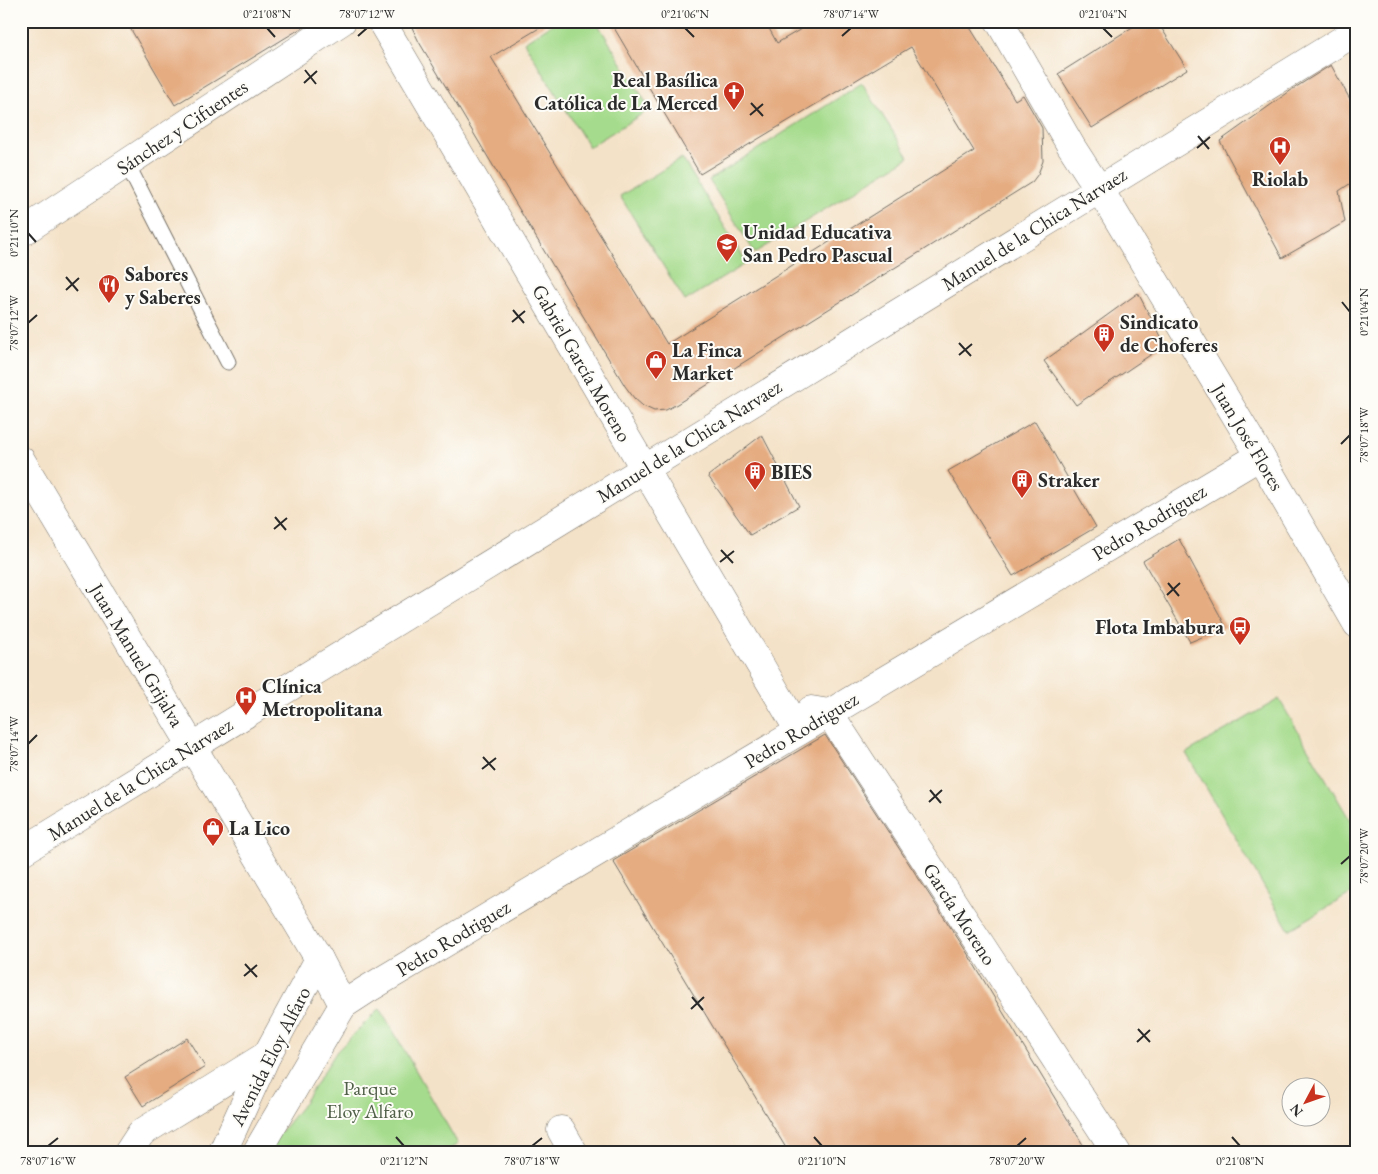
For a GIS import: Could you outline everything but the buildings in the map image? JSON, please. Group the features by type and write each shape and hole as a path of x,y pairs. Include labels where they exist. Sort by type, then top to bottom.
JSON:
{"street":[{"name":"Sánchez y Cifuentes","path":"21,233 342,21"},
{"name":"Gabriel García Moreno","path":"381,21 799,731"},
{"name":"Juan José Flores","path":"999,21 1071,146 1099,189 1260,456 1357,624"},
{"name":"Manuel de la Chica Narvaez","path":"21,852 1357,30"},
{"name":"Pedro Rodriguez","path":"343,1005 375,984 1260,456"},
{"name":"Juan Manuel Grijalva","path":"21,460 319,959 343,1005"},
{"path":"783,706 828,713"},
{"name":"García Moreno","path":"828,713 1117,1153"},
{"name":"Avenida Eloy Alfaro","path":"222,1153 267,1055 319,959"},
{"name":"Avenida Eloy Alfaro","path":"256,1153 343,1005"},
{"path":"128,1153 141,1133 267,1055"},
{"path":"560,1130 574,1153"}],"lane":[{"path":"127,164 228,362"}],"green space":[{"path":"557,21 596,21 650,109 589,147 524,42"},
{"path":"862,83 909,157 755,253 709,180"},
{"path":"682,158 747,263 685,301 620,196"},
{"path":"1279,699 1357,832 1357,890 1289,930 1186,753"},
{"name":"Parque Eloy Alfaro","path":"380,1008 458,1144 443,1153 269,1153 272,1143 301,1107 337,1051"}],"place":[{"name":"Real Basílica Católica de La Merced","path":"734,111"},
{"name":"Riolab","path":"1280,166"},
{"name":"Unidad Educativa San Pedro Pascual","path":"727,263"},
{"name":"Sabores y Saberes","path":"109,304"},
{"name":"Sindicato de Choferes","path":"1104,353"},
{"name":"La Finca Market","path":"656,380"},
{"name":"BIES","path":"755,491"},
{"name":"Straker","path":"1022,499"},
{"name":"Flota Imbabura","path":"1240,646"},
{"name":"Clínica Metropolitana","path":"246,716"},
{"name":"La Lico","path":"213,847"}]}
